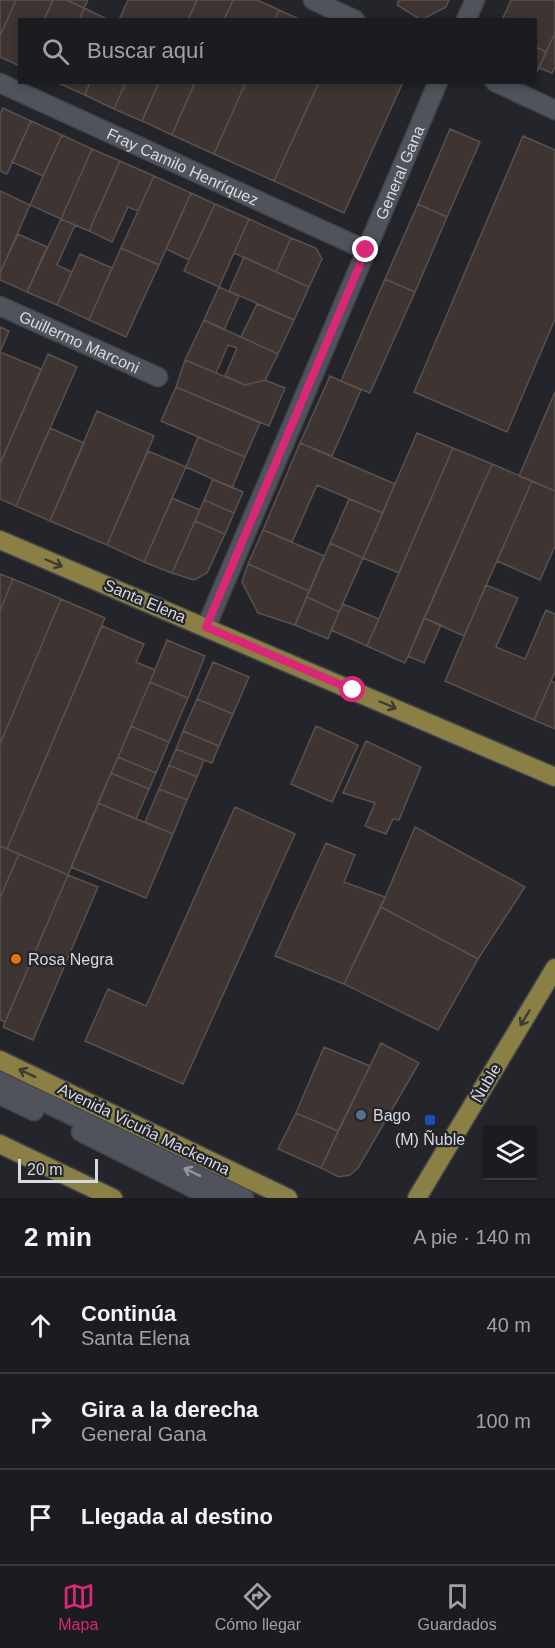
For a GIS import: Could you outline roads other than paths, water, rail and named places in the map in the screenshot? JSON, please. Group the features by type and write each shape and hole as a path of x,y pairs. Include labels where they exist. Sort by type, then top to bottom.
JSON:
{"main road":[{"name":"Santa Elena","path":"0,540 555,777"},
{"name":"Ñuble","path":"417,1198 555,968"},
{"name":"Avenida Vicuña Mackenna","path":"0,1060 288,1198"},
{"path":"0,1144 113,1198"}],"street":[{"path":"313,0 351,18"},
{"path":"467,18 475,0"},
{"name":"Fray Camilo Henríquez","path":"0,83 366,250"},
{"name":"General Gana","path":"206,627 437,84"},
{"path":"499,84 555,110"},
{"name":"Guillermo Marconi","path":"0,306 158,377"},
{"path":"0,1081 244,1198"},
{"path":"0,1095 213,1198"}],"place":[{"name":"Rosa Negra","path":"16,959"},
{"name":"Bago","path":"361,1115"},
{"name":"(M) Ñuble","path":"430,1120"}]}
